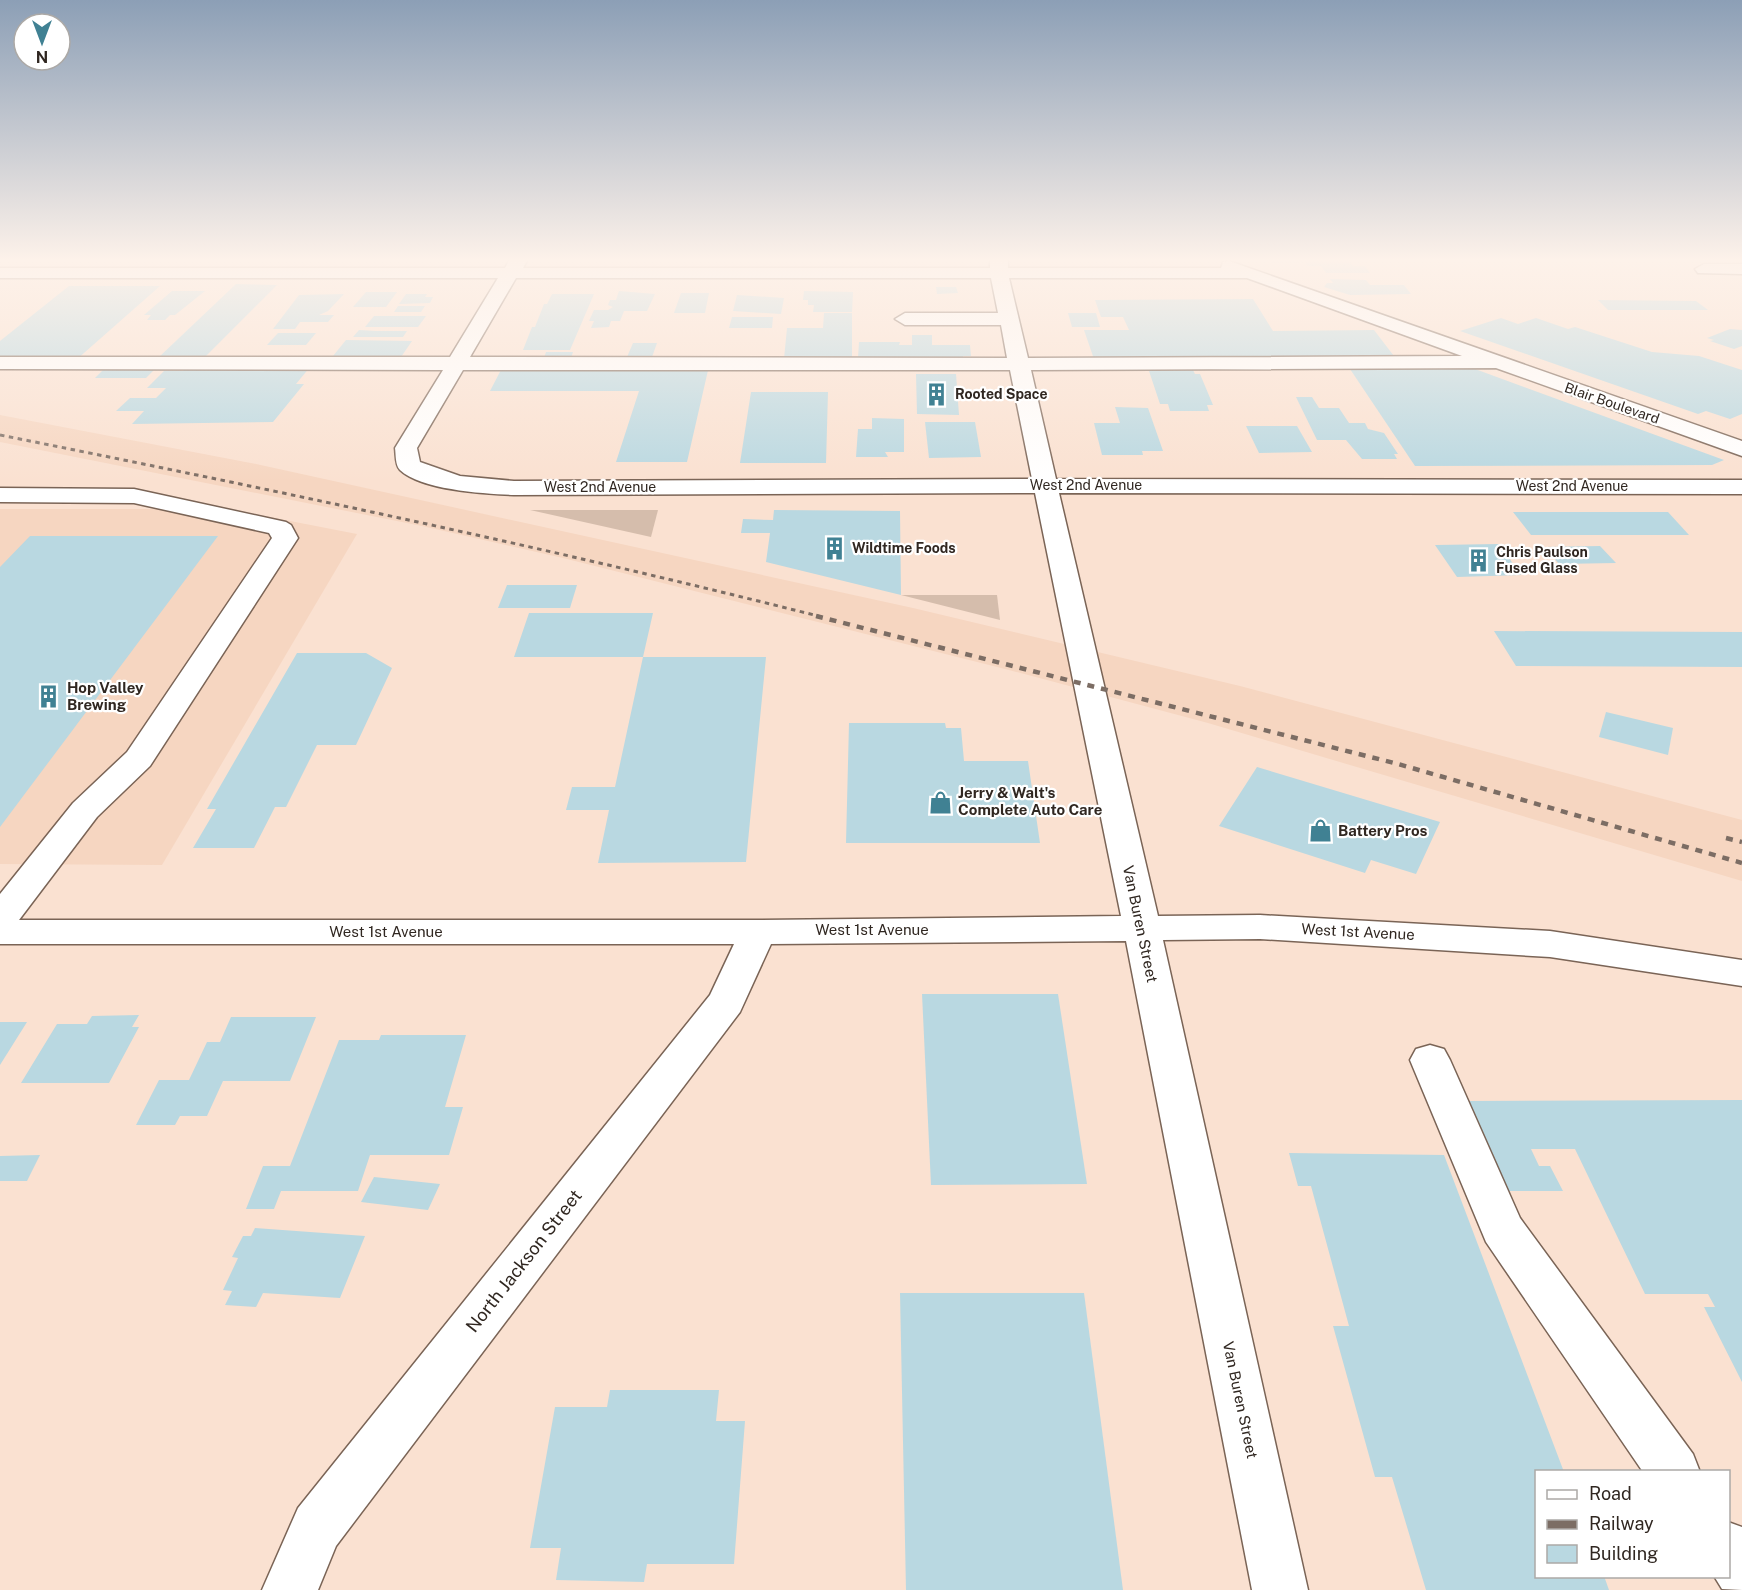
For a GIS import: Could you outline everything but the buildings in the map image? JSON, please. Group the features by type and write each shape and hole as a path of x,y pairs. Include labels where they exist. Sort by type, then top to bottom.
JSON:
{"street":[{"path":"458,362 475,333"},
{"name":"Van Buren Street","path":"1012,333 1087,685 1142,928 1280,1590"},
{"name":"Blair Boulevard","path":"1416,333 1739,447"},
{"name":"West 2nd Avenue","path":"458,362 406,448 409,465 431,478 468,486 514,488 1046,485 1742,487"},
{"path":"0,363 1496,362"},
{"path":"0,495 127,496 277,526 282,530 285,538 139,759 85,810 0,919"},
{"name":"West 1st Avenue","path":"0,932 758,932 1260,927 1363,931 1550,944 1742,973"},
{"name":"North Jackson Street","path":"290,1590 317,1527 726,1002 758,932"},
{"path":"1430,1060 1502,1229 1673,1470"},
{"path":"1730,1552 1742,1569"}],"shaded area":[{"path":"0,415 256,464 913,608 1240,686 1742,820 1742,881 1208,723 1009,670 563,558 422,526 0,442"},
{"path":"0,509 229,509 357,534 162,865 0,864"},
{"path":"530,510 658,510 651,537"},
{"path":"901,595 997,595 1000,620"}],"railway":[{"path":"0,435 412,521 617,567 822,617"},
{"path":"816,616 1398,764 1742,863"},
{"path":"1726,838 1742,842"}],"place":[{"name":"Rooted Space","path":"937,394"},
{"name":"Wildtime Foods","path":"834,548"},
{"name":"Chris Paulson Fused Glass","path":"1478,560"},
{"name":"Hop Valley Brewing","path":"49,697"},
{"name":"Jerry & Walt's Complete Auto Care","path":"940,802"},
{"name":"Battery Pros","path":"1320,831"}]}
